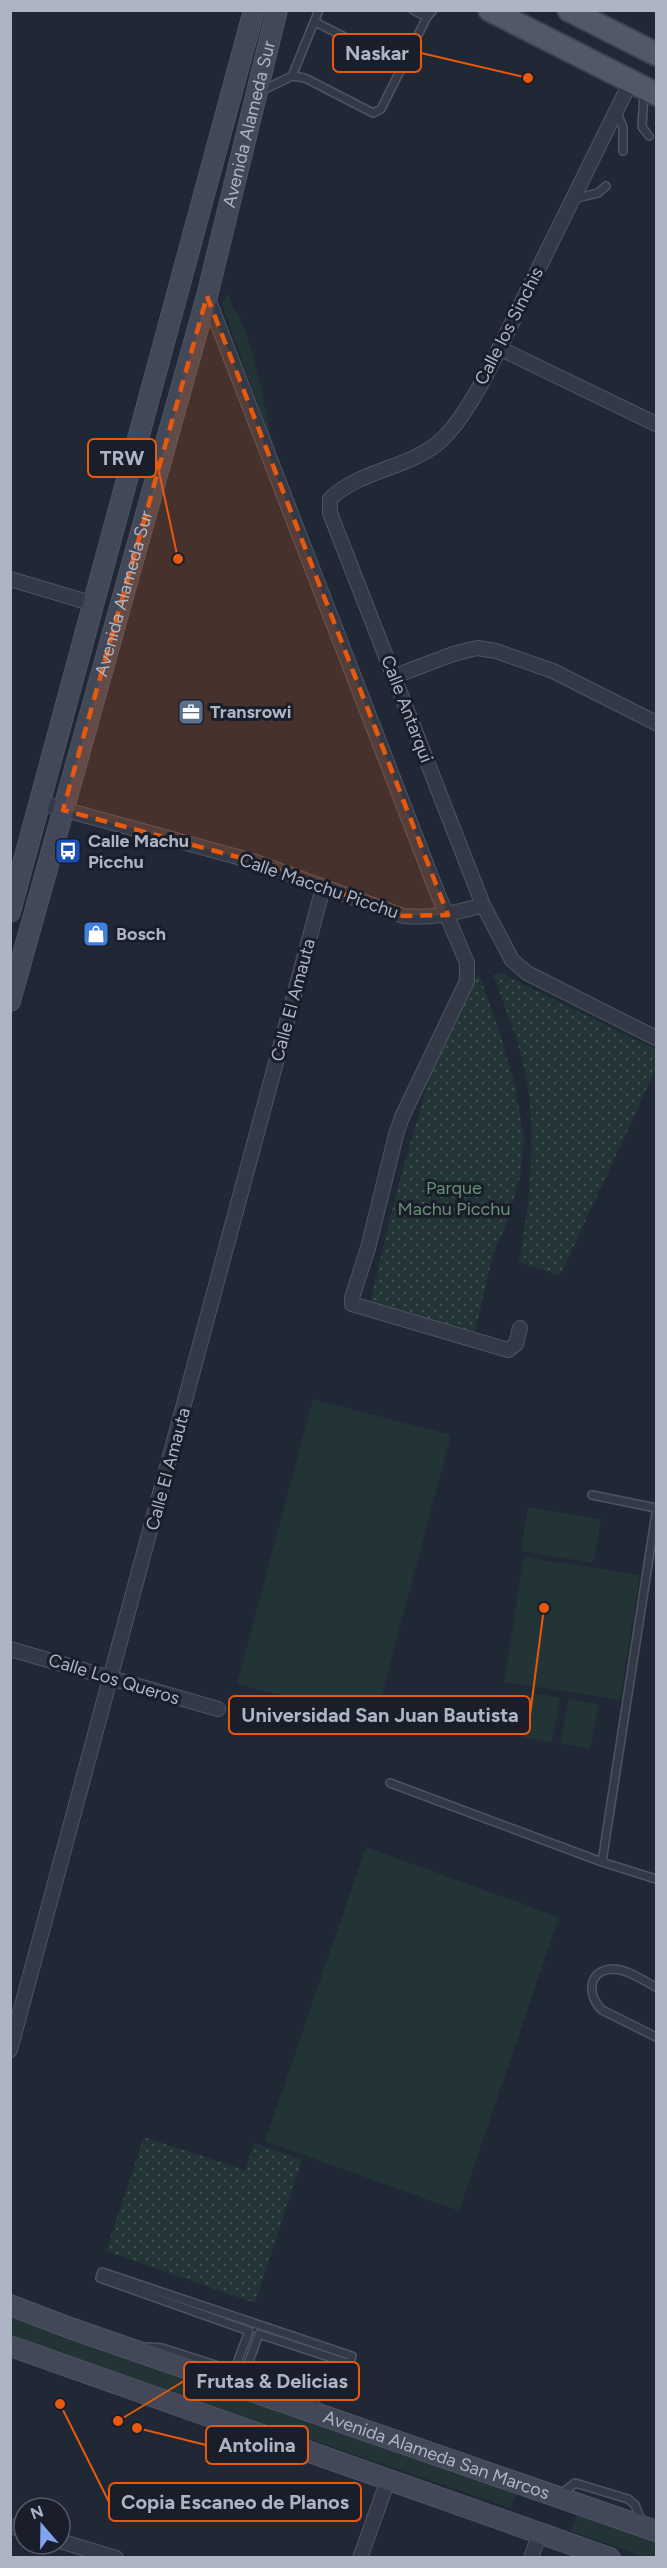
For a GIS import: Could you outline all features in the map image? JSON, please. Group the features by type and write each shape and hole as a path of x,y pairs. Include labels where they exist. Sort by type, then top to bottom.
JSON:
{"main road":[{"name":"Avenida Alameda Sur","path":"10,912 254,10"},
{"name":"Avenida Alameda Sur","path":"10,1001 207,296 277,10"},
{"path":"490,10 644,88"},
{"path":"569,10 657,54"},
{"name":"Avenida Alameda San Marcos","path":"10,2305 124,2347 650,2529"},
{"path":"10,2346 610,2558"}],"street":[{"name":"Calle los Sinchis","path":"330,513 330,499 342,488 418,457 439,442 459,420 499,348 616,112 644,88"},
{"path":"207,296 467,963 467,981 402,1117 352,1304 508,1350 516,1344 520,1328"},
{"path":"499,348 657,424"},
{"name":"Calle Antarqui","path":"330,513 483,904"},
{"path":"10,579 94,604"},
{"path":"395,676 453,654 477,648 496,651 553,671 657,723"},
{"name":"Calle Macchu Picchu","path":"40,803 256,862 403,916 423,918 448,915 483,904"},
{"name":"Calle El Amauta","path":"10,2050 323,888"},
{"path":"483,904 512,960 527,973 657,1038"},
{"name":"Calle Los Queros","path":"10,1649 218,1709"},
{"path":"360,2558 388,2480"},
{"path":"531,2558 540,2532"},
{"path":"72,2544 115,2557"}],"lane":[{"path":"292,76 319,10"},
{"path":"413,10 427,16"},
{"path":"256,93 292,76 305,78 373,113 381,109 427,16 433,10"},
{"path":"315,22 402,66"},
{"path":"644,88 642,127 649,136"},
{"path":"616,112 623,127 623,151"},
{"path":"573,199 598,193 606,186"},
{"path":"592,1495 657,1508"},
{"path":"602,1862 657,1513"},
{"path":"390,1783 602,1862 657,1879"},
{"path":"657,1987 622,1971 612,1969 603,1972 591,1984 591,1995 602,2010 657,2037"},
{"path":"124,2347 162,2348 234,2371 249,2331 100,2278 102,2272 352,2356 350,2364 260,2334 244,2375 305,2396 332,2419"}],"highlighted area":[{"path":"207,296 448,915 403,916 256,862 63,810"}],"green space":[{"path":"228,294 253,353 276,456 222,304"},
{"name":"Parque Machu Picchu","path":"501,973 656,1050 656,1069 560,1276 519,1262 531,1170 530,1100 516,1039 494,976"},
{"name":"Parque Machu Picchu","path":"479,974 501,1036 516,1090 524,1139 520,1177 507,1222 493,1255 475,1332 370,1303 398,1187 430,1075 469,986"},
{"path":"313,1399 451,1435 375,1720 237,1684"},
{"path":"528,1507 601,1519 593,1563 521,1551"},
{"path":"524,1557 640,1575 620,1700 504,1682"},
{"path":"531,1693 560,1698 552,1743 522,1737"},
{"path":"569,1699 599,1704 590,1749 560,1743"},
{"path":"366,1847 559,1917 459,2211 265,2141"},
{"path":"144,2137 245,2170 254,2143 302,2160 255,2303 106,2251"},
{"path":"11,2316 517,2491 511,2508 11,2337"},
{"path":"578,2514 656,2542 656,2557 645,2557 570,2531"}],"place":[{"name":"Naskar","path":"528,78"},
{"name":"TRW","path":"178,559"},
{"name":"Transrowi","path":"191,712"},
{"name":"Calle Machu Picchu","path":"68,851"},
{"name":"Bosch","path":"96,934"},
{"name":"Universidad San Juan Bautista","path":"544,1608"},
{"name":"Copia Escaneo de Planos","path":"60,2404"},
{"name":"Frutas & Delicias","path":"118,2421"},
{"name":"Antolina","path":"137,2428"}]}
